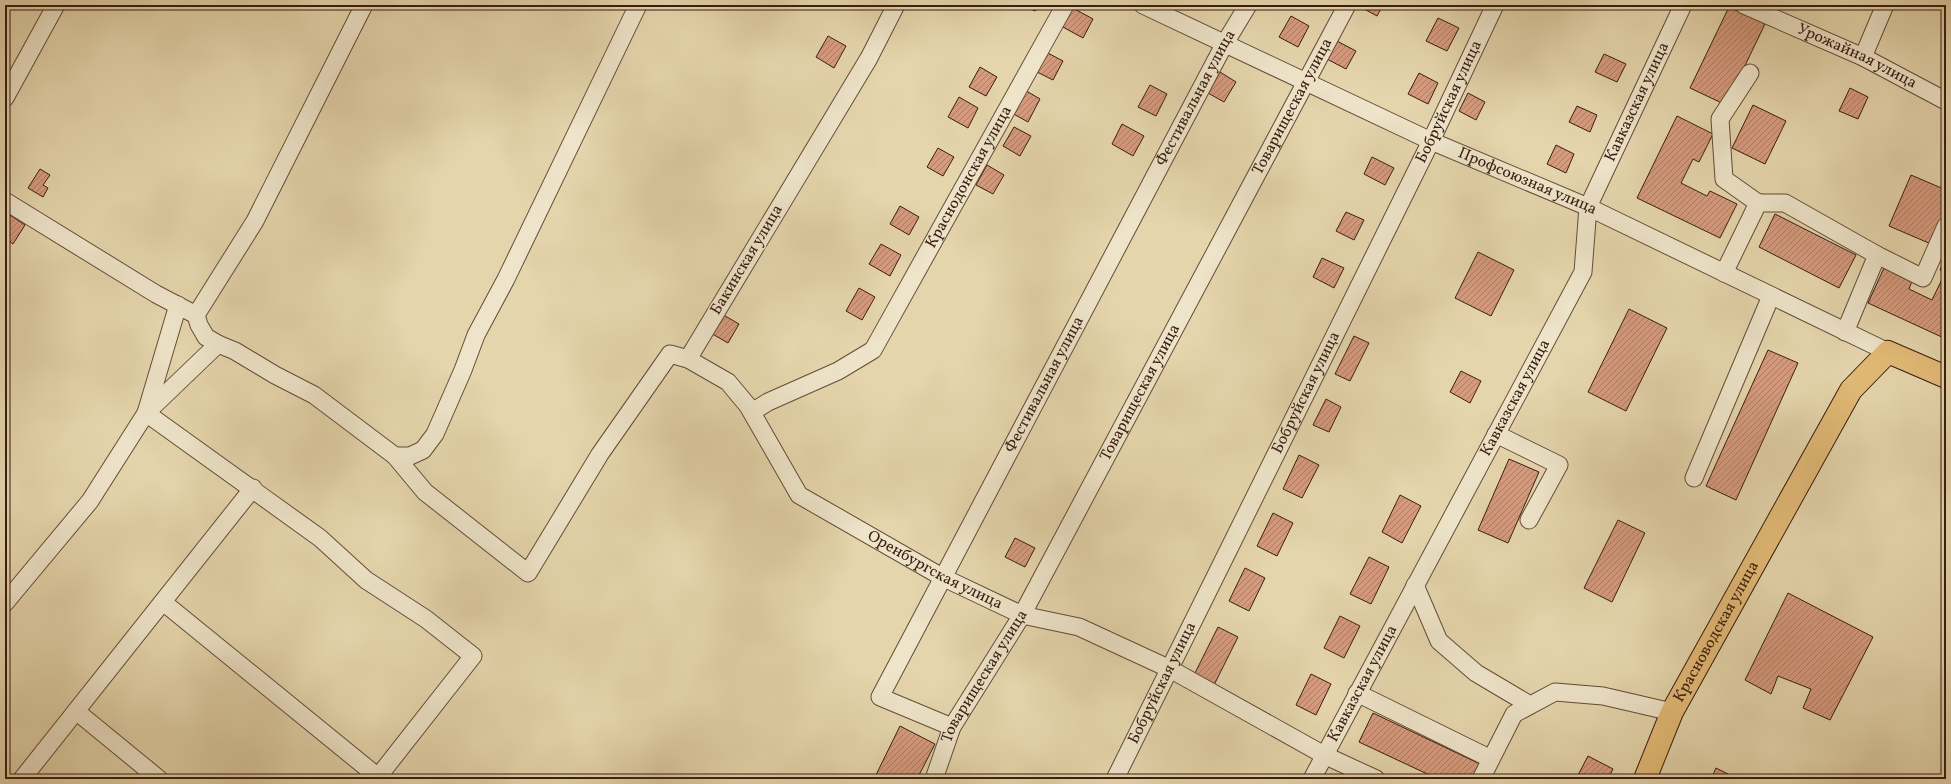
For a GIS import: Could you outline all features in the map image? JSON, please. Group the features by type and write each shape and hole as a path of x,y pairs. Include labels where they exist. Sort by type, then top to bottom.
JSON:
{"main road":[{"path":"1888,352 1946,377"},
{"name":"Красноводская улица","path":"1672,712 1851,390 1888,352"},
{"path":"1645,779 1672,712"}],"street":[{"path":"5,98 56,5"},
{"path":"196,315 255,221 364,5"},
{"path":"395,456 410,456 422,450 435,434 463,370 476,335 506,279 638,5"},
{"name":"Бакинская улица","path":"688,359 869,58 896,5"},
{"name":"Краснодонская улица","path":"752,412 768,402 838,371 873,350 1065,5"},
{"name":"Профсоюзная улица","path":"1143,5 1307,81 1431,141 1588,207 1888,352"},
{"name":"Фестивальная улица","path":"952,727 880,697 1225,43 1248,5"},
{"name":"Товарищеская улица","path":"934,779 952,727 1022,615 1347,5"},
{"name":"Бобруйская улица","path":"1115,779 1431,141 1495,5"},
{"name":"Кавказская улица","path":"1312,779 1583,272 1588,207 1683,5"},
{"name":"Урожайная улица","path":"1744,5 1863,57 1946,101"},
{"path":"1863,57 1885,5"},
{"path":"1750,73 1720,119 1724,178 1758,204 1785,203 1878,255 1923,278 1946,226"},
{"path":"5,201 68,241 196,315 199,325 206,337 218,344 235,350 276,375 314,395 395,456 425,492 528,573 600,454 670,354 688,359 728,382 752,412"},
{"path":"1724,273 1758,204"},
{"path":"1845,332 1878,255"},
{"path":"1694,478 1771,296"},
{"path":"146,413 178,305"},
{"path":"5,603 90,501 146,413 218,344"},
{"name":"Оренбургская улица","path":"752,412 799,495 942,577 1022,615 1079,627 1170,669 1324,755 1376,779"},
{"path":"146,413 253,488 320,538 366,580 426,619 473,656 377,778 163,602"},
{"path":"1496,434 1559,466 1529,520"},
{"path":"22,779 253,488"},
{"path":"1415,585 1439,641 1476,673 1530,705"},
{"name":"Красноводская улица","path":"1481,779 1514,714 1555,692 1603,696 1672,712"},
{"path":"1357,693 1491,759"},
{"path":"76,711 159,779"}],"building":[{"path":"1023,5 1039,5 1035,11"},
{"path":"1357,5 1383,5 1377,16"},
{"path":"1071,7 1093,19 1083,38 1061,26"},
{"path":"1729,7 1765,24 1726,105 1690,88"},
{"path":"1291,16 1309,26 1298,47 1279,37"},
{"path":"1438,18 1459,28 1447,51 1426,41"},
{"path":"828,36 846,46 834,68 816,57"},
{"path":"1335,40 1356,51 1346,69 1325,58"},
{"path":"1044,51 1063,61 1053,80 1033,70"},
{"path":"1604,54 1626,64 1617,82 1595,72"},
{"path":"980,67 997,77 986,96 969,87"},
{"path":"1220,72 1236,82 1224,102 1208,93"},
{"path":"1419,73 1438,83 1428,104 1408,94"},
{"path":"1150,85 1167,94 1156,116 1138,107"},
{"path":"1850,88 1868,97 1858,119 1839,111"},
{"path":"1023,89 1040,99 1028,122 1010,112"},
{"path":"1468,93 1485,102 1476,120 1459,111"},
{"path":"959,97 978,108 968,128 948,117"},
{"path":"1753,105 1786,121 1765,164 1732,148"},
{"path":"1577,106 1597,115 1590,132 1569,122"},
{"path":"1677,116 1713,134 1699,162 1693,159 1681,183 1707,196 1710,191 1737,204 1720,238 1637,198"},
{"path":"1122,124 1144,136 1133,156 1112,144"},
{"path":"1014,127 1031,136 1020,156 1003,146"},
{"path":"1556,145 1574,154 1566,173 1547,164"},
{"path":"938,148 954,157 943,176 927,167"},
{"path":"1372,157 1394,168 1385,185 1364,174"},
{"path":"987,165 1004,175 993,194 976,185"},
{"path":"40,169 50,175 43,185 48,188 43,197 28,188"},
{"path":"1911,175 1946,190 1946,208 1931,244 1889,226"},
{"path":"900,206 919,217 909,235 890,224"},
{"path":"1346,212 1364,220 1354,240 1336,231"},
{"path":"7,213 25,225 13,244 5,238 5,217"},
{"path":"1775,214 1856,255 1839,288 1759,247"},
{"path":"881,244 901,255 890,276 869,264"},
{"path":"1478,252 1514,270 1491,316 1455,298"},
{"path":"1946,257 1946,339 1868,303 1884,268 1912,281 1909,289 1932,300 1945,273 1940,270"},
{"path":"1322,258 1344,268 1334,288 1313,277"},
{"path":"859,288 875,297 862,320 846,311"},
{"path":"1629,309 1667,328 1626,411 1588,392"},
{"path":"720,313 739,324 728,343 709,332"},
{"path":"1354,336 1369,343 1350,381 1335,374"},
{"path":"1768,350 1798,363 1736,500 1706,486"},
{"path":"1461,371 1481,381 1470,403 1450,392"},
{"path":"1326,399 1341,407 1329,432 1313,425"},
{"path":"1299,455 1319,465 1302,498 1283,489"},
{"path":"1509,459 1539,472 1508,543 1478,530"},
{"path":"1400,495 1421,506 1402,543 1382,532"},
{"path":"1273,513 1293,523 1277,556 1257,546"},
{"path":"1618,520 1645,533 1612,602 1584,588"},
{"path":"1015,538 1035,548 1025,567 1005,557"},
{"path":"1369,557 1389,567 1371,604 1350,594"},
{"path":"1245,568 1265,578 1249,611 1229,601"},
{"path":"1788,593 1873,637 1830,720 1803,708 1811,689 1778,676 1771,694 1745,680"},
{"path":"1340,616 1360,626 1344,658 1324,648"},
{"path":"1218,627 1238,637 1214,685 1194,675"},
{"path":"1311,674 1331,684 1316,715 1296,705"},
{"path":"1373,713 1480,764 1473,779 1438,779 1359,742"},
{"path":"900,726 935,744 917,779 874,779"},
{"path":"1588,756 1613,769 1608,779 1576,779"},
{"path":"1716,768 1738,779 1711,779"}]}
